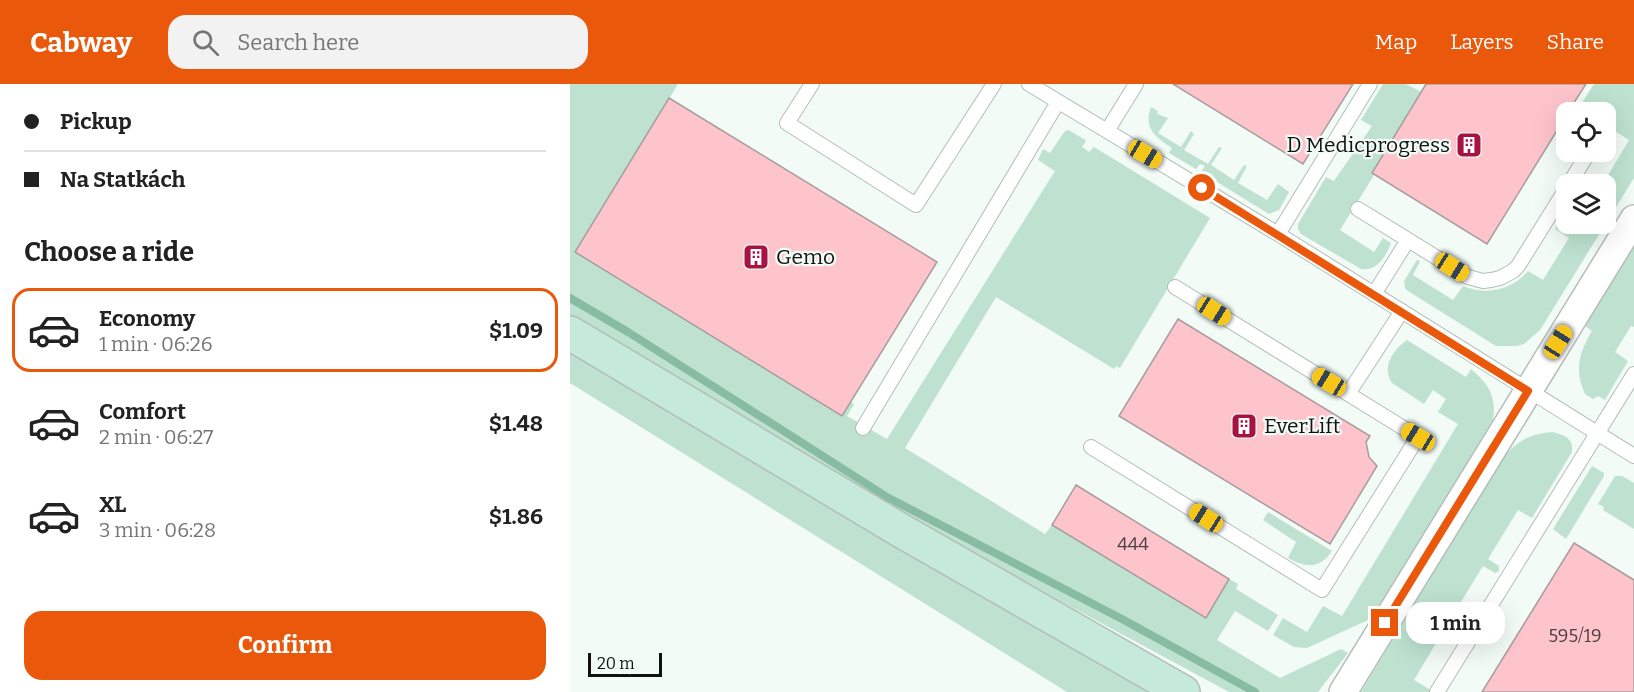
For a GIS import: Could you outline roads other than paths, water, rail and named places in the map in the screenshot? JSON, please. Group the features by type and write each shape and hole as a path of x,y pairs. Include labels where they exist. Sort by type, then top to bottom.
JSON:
{"main road":[{"path":"570,333 900,530 1183,692"}],"street":[{"path":"1343,692 1634,219"}],"lane":[{"path":"812,84 788,123 916,206 994,84"},
{"path":"1029,84 1278,234 1634,456"},
{"path":"1107,131 1136,84"},
{"path":"1278,234 1370,84"},
{"path":"863,428 1058,102"},
{"path":"1358,208 1471,278 1483,281 1507,275 1518,266 1556,205"},
{"path":"1374,294 1408,240"},
{"path":"1091,447 1322,590 1418,437 1175,287"},
{"path":"1348,394 1402,311"},
{"path":"1437,692 1634,374"}],"waterway":[{"path":"570,298 628,332 887,497 1122,619 1255,692"}],"place":[{"name":"D Medicprogress","path":"1469,145"},
{"name":"Gemo","path":"756,257"},
{"name":"EverLift","path":"1244,426"}]}
